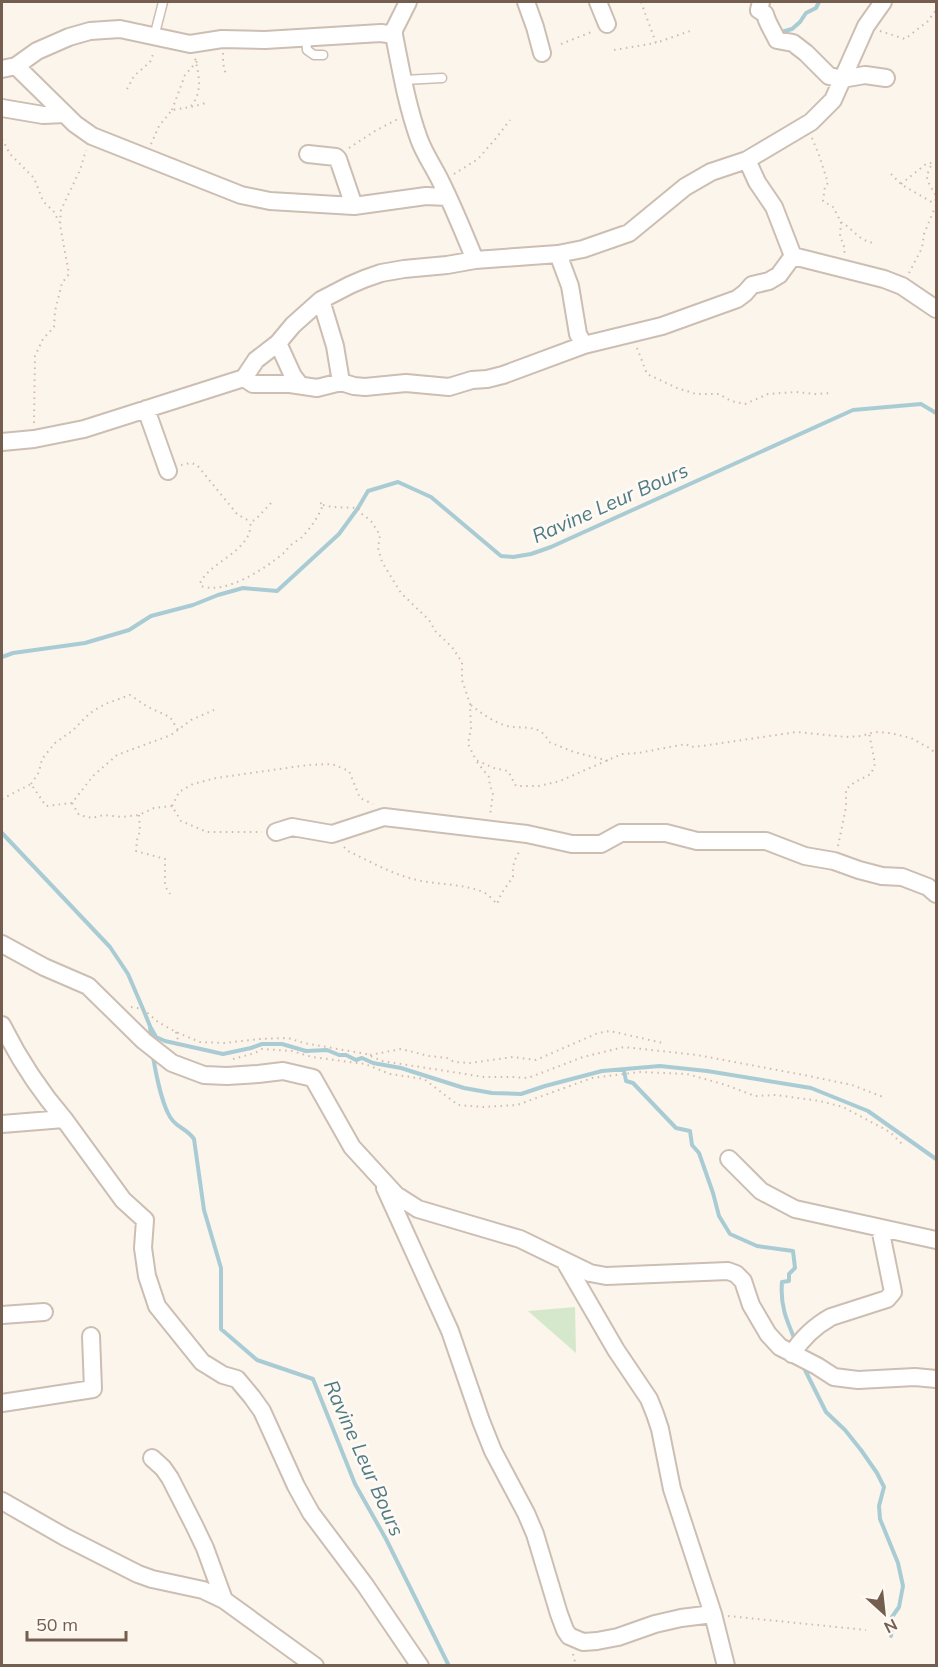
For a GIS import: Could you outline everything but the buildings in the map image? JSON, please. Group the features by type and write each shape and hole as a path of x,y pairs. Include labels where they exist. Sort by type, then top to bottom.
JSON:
{"street":[{"path":"416,2 408,2 394,30 412,119 419,140 458,218 475,260"},
{"path":"526,2 542,53"},
{"path":"598,2 607,24"},
{"path":"761,2 759,10 765,14 766,21 777,40 793,43 829,76 842,79 865,75 885,78"},
{"path":"2,442 34,439 84,429 244,378 256,360 278,344 293,325 321,300 381,273 475,260 558,254 583,249 629,233 685,187 711,172 747,160 811,122 833,100 866,26 883,2"},
{"path":"394,35 381,33 265,40 222,39 196,48 120,29 69,37 37,51 9,68 92,136 241,195 270,201 354,206 426,196 447,197"},
{"path":"2,108 43,115 65,114"},
{"path":"308,154 336,157 354,206"},
{"path":"747,160 757,182 774,207 793,256"},
{"path":"558,254 570,286 578,334 584,345"},
{"path":"793,256 884,279 902,286 936,309"},
{"path":"244,378 253,384 290,384 317,388 341,382 365,387 406,382 449,387 472,380 487,379 584,345 662,326 736,299 752,285 769,281 779,275 793,256"},
{"path":"321,300 335,346 341,382"},
{"path":"278,344 293,376 300,385"},
{"path":"146,409 168,471"},
{"path":"276,832 292,827 332,834 384,817 527,834 572,844 601,844 621,833 666,833 697,840 766,841 805,856 834,861 882,876 903,878 928,886 936,894"},
{"path":"2,944 44,967 88,986 144,1041 172,1063 204,1075 227,1076 283,1071 312,1078 352,1147 396,1195 418,1209 520,1239 590,1273 606,1276 728,1271 736,1274 743,1281 751,1305 768,1334 780,1347 797,1347 817,1366 834,1377 858,1380 915,1377 936,1379"},
{"path":"2,1024 17,1055 40,1089 123,1200 145,1220 144,1248 147,1276 157,1306 202,1362 223,1375 237,1379 252,1398 262,1412 311,1513 365,1585 420,1665"},
{"path":"2,1124 64,1119"},
{"path":"729,1159 761,1191 795,1209 936,1240"},
{"path":"381,1179 450,1331 480,1421 493,1451 535,1534 559,1614 569,1636 583,1642 597,1641 618,1637 655,1624 713,1614"},
{"path":"797,1347 813,1329 831,1317 880,1302 887,1299 893,1292 880,1228"},
{"path":"565,1262 656,1414 672,1488 713,1614 726,1665"},
{"path":"2,1315 44,1312"},
{"path":"2,1403 93,1389 91,1336"},
{"path":"152,1458 170,1478 194,1525 224,1600"},
{"path":"2,1501 65,1537 138,1574 202,1590 224,1600 315,1665"}],"lane":[{"path":"158,38 163,2"},
{"path":"306,38 307,50 323,55"},
{"path":"404,80 442,78"}],"path":[{"path":"641,2 656,43"},
{"path":"866,26 905,39 928,21 936,10"},
{"path":"561,44 607,24"},
{"path":"614,50 656,43 690,31"},
{"path":"127,89 134,76 150,62 158,38"},
{"path":"222,39 226,75"},
{"path":"191,107 200,92 194,52 196,48"},
{"path":"145,157 159,126 172,110 185,75 196,63 196,48"},
{"path":"172,110 186,110 205,104"},
{"path":"339,161 342,153 375,131 402,117 412,119"},
{"path":"440,181 473,163 510,120"},
{"path":"806,125 828,183 825,186 823,201 833,207 841,222 840,236 845,249 839,268"},
{"path":"34,439 35,356 43,339 54,327 55,311 62,284 69,274 60,225 61,210 80,170 92,136"},
{"path":"2,139 10,154 34,178 43,201 54,212 60,225"},
{"path":"901,184 926,164 936,162"},
{"path":"902,286 922,248 924,234 936,205 935,194 927,180 932,163"},
{"path":"891,174 901,184 936,205"},
{"path":"841,222 849,226 867,243 876,243"},
{"path":"625,335 636,344 647,374 696,394 719,394 731,401 745,404 768,394 832,393"},
{"path":"168,471 191,463 197,465 237,514 250,522"},
{"path":"318,501 322,505 332,507 358,508 371,521 380,535 378,548 382,562 401,594 429,620 436,632 452,647 462,662 462,680 470,704 471,728 468,744 476,760 489,777 494,793 489,812 493,831"},
{"path":"250,522 256,519 271,503"},
{"path":"250,522 249,535 236,550 204,577 200,583 201,586 217,589 231,585 269,565 302,537 314,522 322,505"},
{"path":"2,799 31,784 39,772 42,759 55,743 72,731 90,713 114,701 130,695 148,707 170,717 178,730"},
{"path":"470,704 501,724 514,728 528,727 545,734 549,742 562,748 609,761"},
{"path":"31,784 46,806 72,803 93,776 117,755 171,735 191,720 214,710"},
{"path":"476,760 508,771 516,786 539,786 560,781 622,754 686,744 690,747 702,746 797,732 846,737 874,732 890,733 910,738 936,754"},
{"path":"834,861 846,807 846,789 871,774 874,764 869,734"},
{"path":"172,806 179,792 193,784 274,769 332,764 349,771 360,798 376,806 384,817"},
{"path":"72,803 79,815 92,818 139,815 154,808 172,806"},
{"path":"172,806 180,821 207,832 276,832"},
{"path":"139,815 140,831 136,851 165,859 165,886 170,894"},
{"path":"332,834 348,851 389,870 412,879 460,886 485,893 497,904 513,877 512,867 521,849 537,836"},
{"path":"105,1002 143,1009 158,1022 200,1042 225,1043 288,1038 369,1055 382,1061 484,1077 528,1078 583,1057 624,1047 697,1055 852,1084 883,1096"},
{"path":"369,1055 401,1049 447,1058 453,1062 470,1063 513,1057 536,1060 598,1033 610,1031 663,1043"},
{"path":"176,1032 180,1049 184,1053"},
{"path":"229,1060 262,1049 292,1051 312,1057 364,1064 390,1074 424,1079 458,1105 483,1107 517,1105 592,1078 640,1072 687,1074 726,1084 754,1096 776,1095 820,1101 843,1107 890,1132 904,1146"},
{"path":"713,1614 866,1630"}],"green space":[{"path":"575,1307 576,1353 528,1311"}],"waterway":[{"path":"778,33 792,29 806,13 816,8 819,2"},
{"name":"Ravine Leur Bours","path":"2,657 13,653 85,643 129,630 151,616 243,588 277,591 339,534 368,491 398,482 431,497 501,556 513,557 551,547 853,410 921,404 936,413"},
{"name":"Ravine Leur Bours","path":"2,833 110,947 128,974 150,1026 151,1040"},
{"path":"151,1028 156,1037 165,1041 223,1054 262,1044 282,1044 306,1051 327,1050 356,1060 362,1058 464,1088 492,1093 521,1094 602,1071 660,1066 707,1071 811,1088 868,1111 936,1159"},
{"name":"Ravine Leur Bours","path":"153,1057 160,1090 169,1115 194,1139 204,1210 221,1268 221,1329 257,1360 313,1379 355,1484 386,1539 449,1666"},
{"path":"624,1070 626,1081 633,1083 676,1128 690,1131 692,1145 699,1153 719,1216 730,1234 757,1246 793,1251 795,1268 789,1274 789,1281 782,1282 782,1298 784,1312 795,1340"},
{"path":"802,1364 826,1412 861,1450 884,1487 879,1506 880,1519 898,1563 903,1586 899,1607 892,1617 891,1636"}]}
